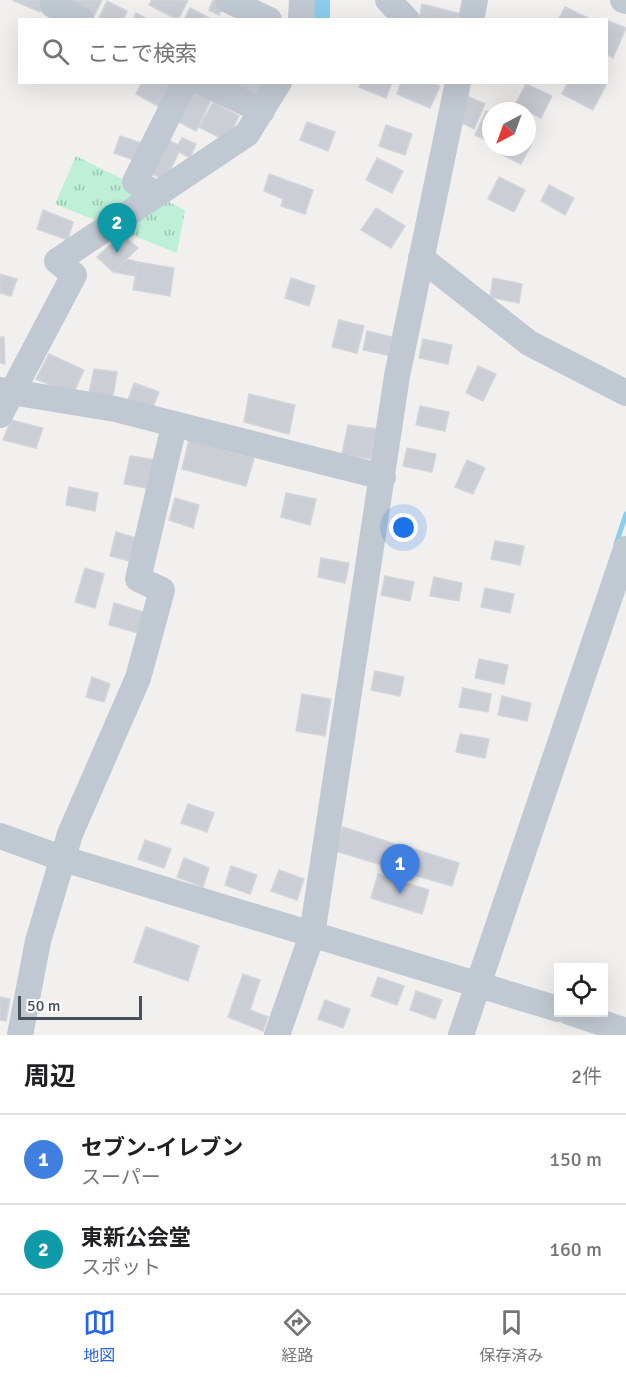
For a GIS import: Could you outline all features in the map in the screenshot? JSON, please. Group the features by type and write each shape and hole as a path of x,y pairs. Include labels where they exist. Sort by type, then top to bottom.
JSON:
{"street":[{"path":"55,0 53,5 77,18"},
{"path":"228,0 265,18"},
{"path":"301,18 302,0"},
{"path":"388,0 405,18"},
{"path":"471,18 475,0"},
{"path":"155,194 135,182 184,84"},
{"path":"206,84 262,111"},
{"path":"278,84 247,134 155,194 65,268 5,398 115,409 174,426 302,455 382,477"},
{"path":"277,1035 312,935 397,376 458,84"},
{"path":"421,258 529,343 626,393"},
{"path":"20,1035 38,941 70,834 138,678 162,590 138,579 174,426"},
{"path":"461,1035 471,981 626,549"},
{"path":"0,836 64,859 554,1008"},
{"path":"584,1017 626,1031"},
{"path":"0,1033 14,1035"}],"green space":[{"path":"76,156 185,210 177,253 55,204"}],"building":[{"path":"12,0 45,0 40,12"},
{"path":"64,0 102,0 93,18 63,2"},
{"path":"152,0 188,0 179,18 174,18 149,5"},
{"path":"213,0 224,4 219,15 209,10"},
{"path":"107,1 127,11 124,18 99,18"},
{"path":"422,4 461,14 460,18 419,18"},
{"path":"565,7 588,18 559,18"},
{"path":"190,8 209,18 185,18"},
{"path":"136,13 145,18 134,18"},
{"path":"608,21 626,28 613,58 608,55"},
{"path":"141,84 171,86 161,108 136,94"},
{"path":"191,84 215,92 196,131 173,119"},
{"path":"232,84 266,84 256,101"},
{"path":"360,84 391,84 386,98 359,87"},
{"path":"400,84 440,86 430,108 397,94"},
{"path":"526,84 552,96 541,118 536,116 536,102 517,102"},
{"path":"567,84 606,84 593,110 562,94"},
{"path":"469,97 482,103 482,111 474,129 458,121"},
{"path":"213,102 239,116 226,141 199,127"},
{"path":"482,120 482,138 475,135"},
{"path":"307,122 335,132 328,151 300,140"},
{"path":"386,125 412,134 405,155 379,146"},
{"path":"120,136 144,144 137,161 114,153"},
{"path":"164,138 178,145 182,138 196,144 190,158 179,152 165,181 147,171"},
{"path":"504,156 525,156 521,164"},
{"path":"377,158 403,171 392,193 366,180"},
{"path":"269,174 313,190 305,214 281,206 283,199 264,191"},
{"path":"499,177 525,190 514,212 488,199"},
{"path":"549,185 574,198 565,215 541,201"},
{"path":"376,208 405,226 391,248 361,230"},
{"path":"43,210 73,222 68,240 37,229"},
{"path":"122,234 138,248 113,272 97,257"},
{"path":"127,259 138,262 135,276 113,272"},
{"path":"138,262 174,268 170,296 133,290"},
{"path":"0,274 17,279 11,296 0,293"},
{"path":"291,278 315,286 309,306 285,298"},
{"path":"493,278 522,284 519,303 490,297"},
{"path":"339,320 364,326 357,353 332,347"},
{"path":"367,331 392,337 388,355 363,350"},
{"path":"0,337 4,337 5,364 0,363"},
{"path":"423,339 452,345 448,364 419,358"},
{"path":"49,354 84,370 73,394 36,379"},
{"path":"478,366 496,374 483,401 466,393"},
{"path":"94,369 117,372 113,396 89,393"},
{"path":"134,383 159,392 152,410 127,403"},
{"path":"249,394 295,405 289,434 244,422"},
{"path":"420,406 449,412 445,431 416,425"},
{"path":"11,420 43,428 36,448 3,440"},
{"path":"348,425 376,429 371,459 342,454"},
{"path":"189,440 254,458 246,486 182,469"},
{"path":"407,448 436,454 432,472 403,466"},
{"path":"130,456 157,460 151,489 124,484"},
{"path":"467,460 485,468 473,494 455,487"},
{"path":"69,487 98,493 95,511 66,505"},
{"path":"286,493 316,499 310,525 281,517"},
{"path":"175,498 199,505 193,528 169,520"},
{"path":"116,532 140,539 134,562 110,556"},
{"path":"495,541 524,546 520,565 491,559"},
{"path":"321,558 349,563 345,583 318,577"},
{"path":"85,568 104,574 95,608 75,602"},
{"path":"385,576 414,582 410,601 381,595"},
{"path":"434,577 462,583 459,601 430,596"},
{"path":"485,588 514,594 510,613 481,607"},
{"path":"114,603 147,613 142,634 109,625"},
{"path":"479,659 508,665 504,684 475,678"},
{"path":"375,671 404,677 400,696 371,690"},
{"path":"92,677 110,684 104,702 86,697"},
{"path":"463,688 491,694 488,712 459,707"},
{"path":"302,694 331,699 325,736 296,731"},
{"path":"502,696 531,703 527,721 498,715"},
{"path":"460,734 489,739 485,758 456,752"},
{"path":"188,804 214,813 207,832 181,823"},
{"path":"343,827 395,844 388,867 336,851"},
{"path":"145,840 171,849 164,868 138,859"},
{"path":"408,847 459,863 452,886 400,871"},
{"path":"184,858 209,868 203,887 177,877"},
{"path":"231,866 257,875 250,894 225,885"},
{"path":"279,870 304,879 297,900 271,891"},
{"path":"378,874 429,890 422,914 371,898"},
{"path":"146,927 199,946 188,981 134,962"},
{"path":"243,974 260,980 250,1010 268,1017 263,1031 228,1017"},
{"path":"378,977 404,986 397,1005 371,996"},
{"path":"416,991 442,1000 435,1019 410,1010"},
{"path":"0,997 10,999 6,1021 0,1020"},
{"path":"325,1000 350,1009 343,1028 318,1019"}],"waterway":[{"path":"315,0 315,18"},
{"path":"616,544 626,514"}],"place":[{"name":"東新公会堂","path":"117,253"},
{"name":"セブン-イレブン","path":"400,894"}]}
